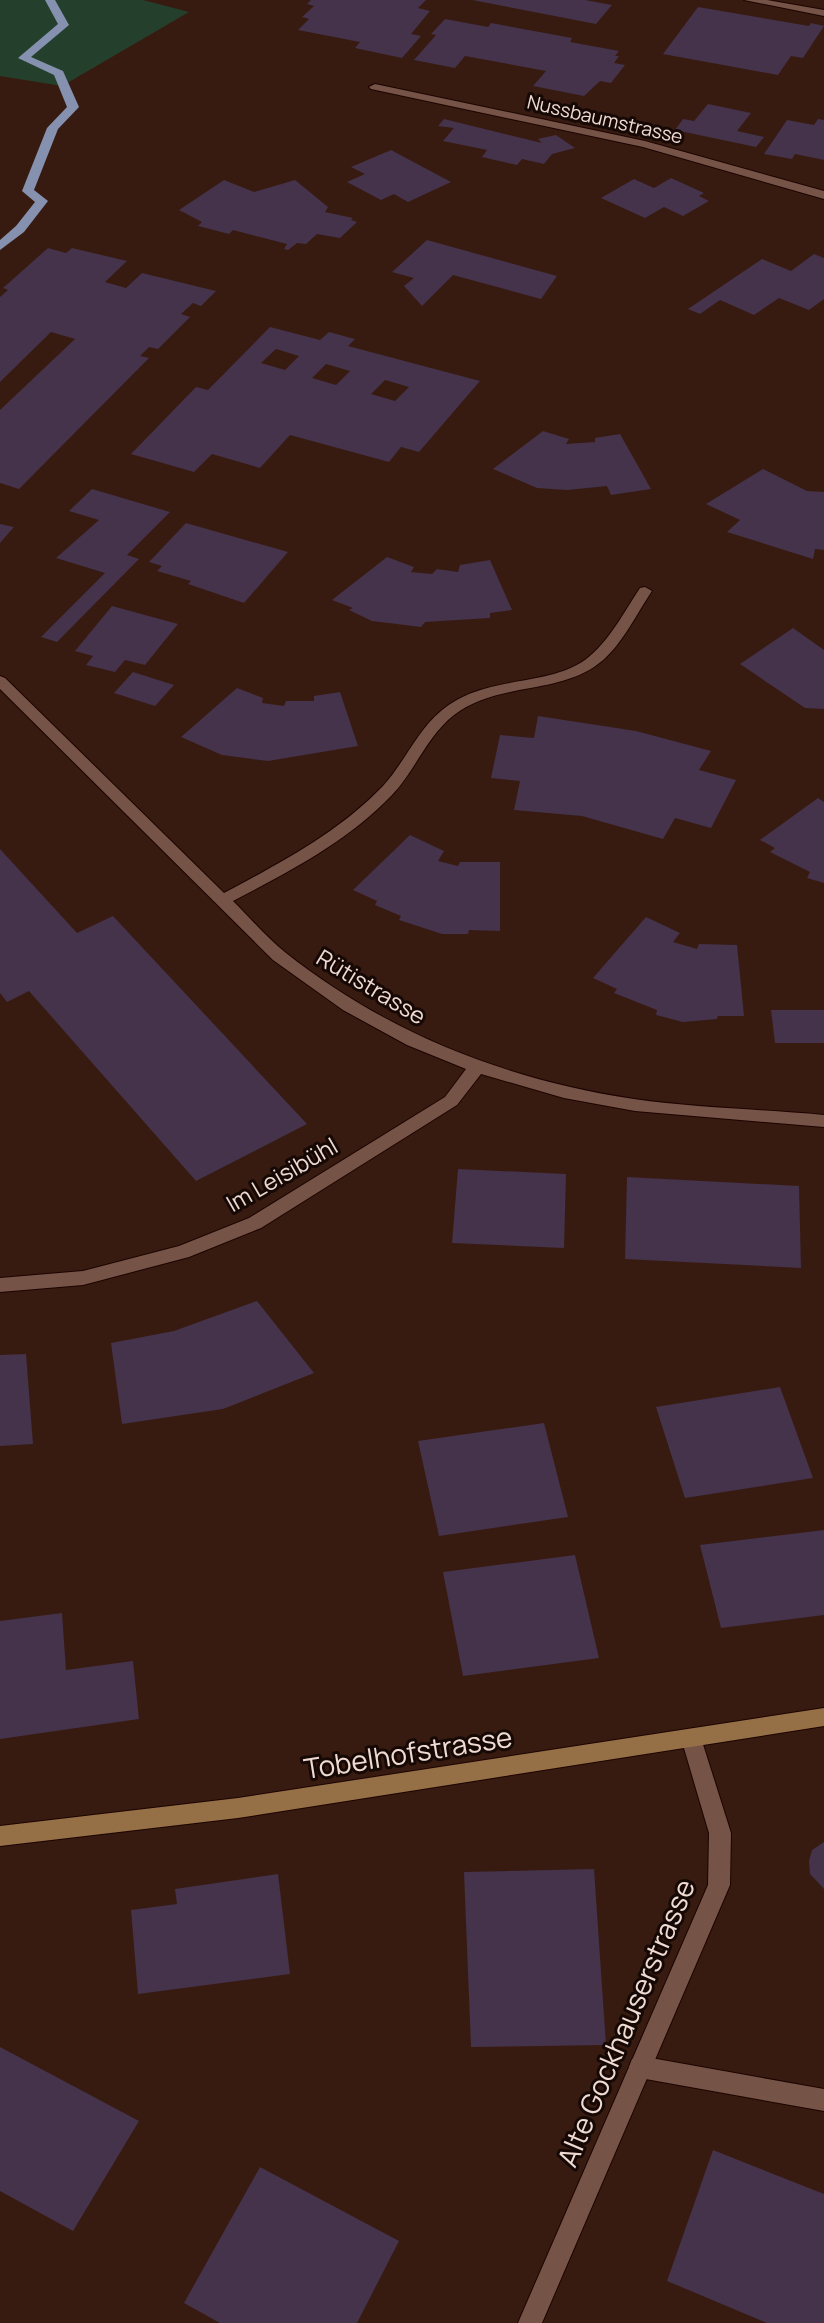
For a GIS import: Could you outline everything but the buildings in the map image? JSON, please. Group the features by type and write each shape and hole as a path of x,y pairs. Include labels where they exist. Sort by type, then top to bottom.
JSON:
{"main road":[{"name":"Tobelhofstrasse","path":"0,1836 238,1808 824,1717"}],"street":[{"path":"749,0 824,13"},
{"name":"Nussbaumstrasse","path":"375,87 645,144 824,195"},
{"path":"221,901 311,852 353,823 388,790 446,715 479,693 583,668 603,650 645,592"},
{"name":"Rütistrasse","path":"0,681 279,956 349,1006 412,1041 477,1067 565,1092 635,1105 824,1121"},
{"name":"Im Leisibühl","path":"0,1285 83,1278 183,1252 256,1223 451,1101 477,1067"},
{"name":"Alte Gockhauserstrasse","path":"530,2323 719,1885 720,1833 691,1738"},
{"path":"640,2067 824,2100"}],"green space":[{"path":"0,0 143,0 189,12 62,86 0,76"}],"waterway":[{"path":"0,246 20,229 42,201 28,191 53,128 73,107 59,73 23,58 64,25 50,0"}]}
